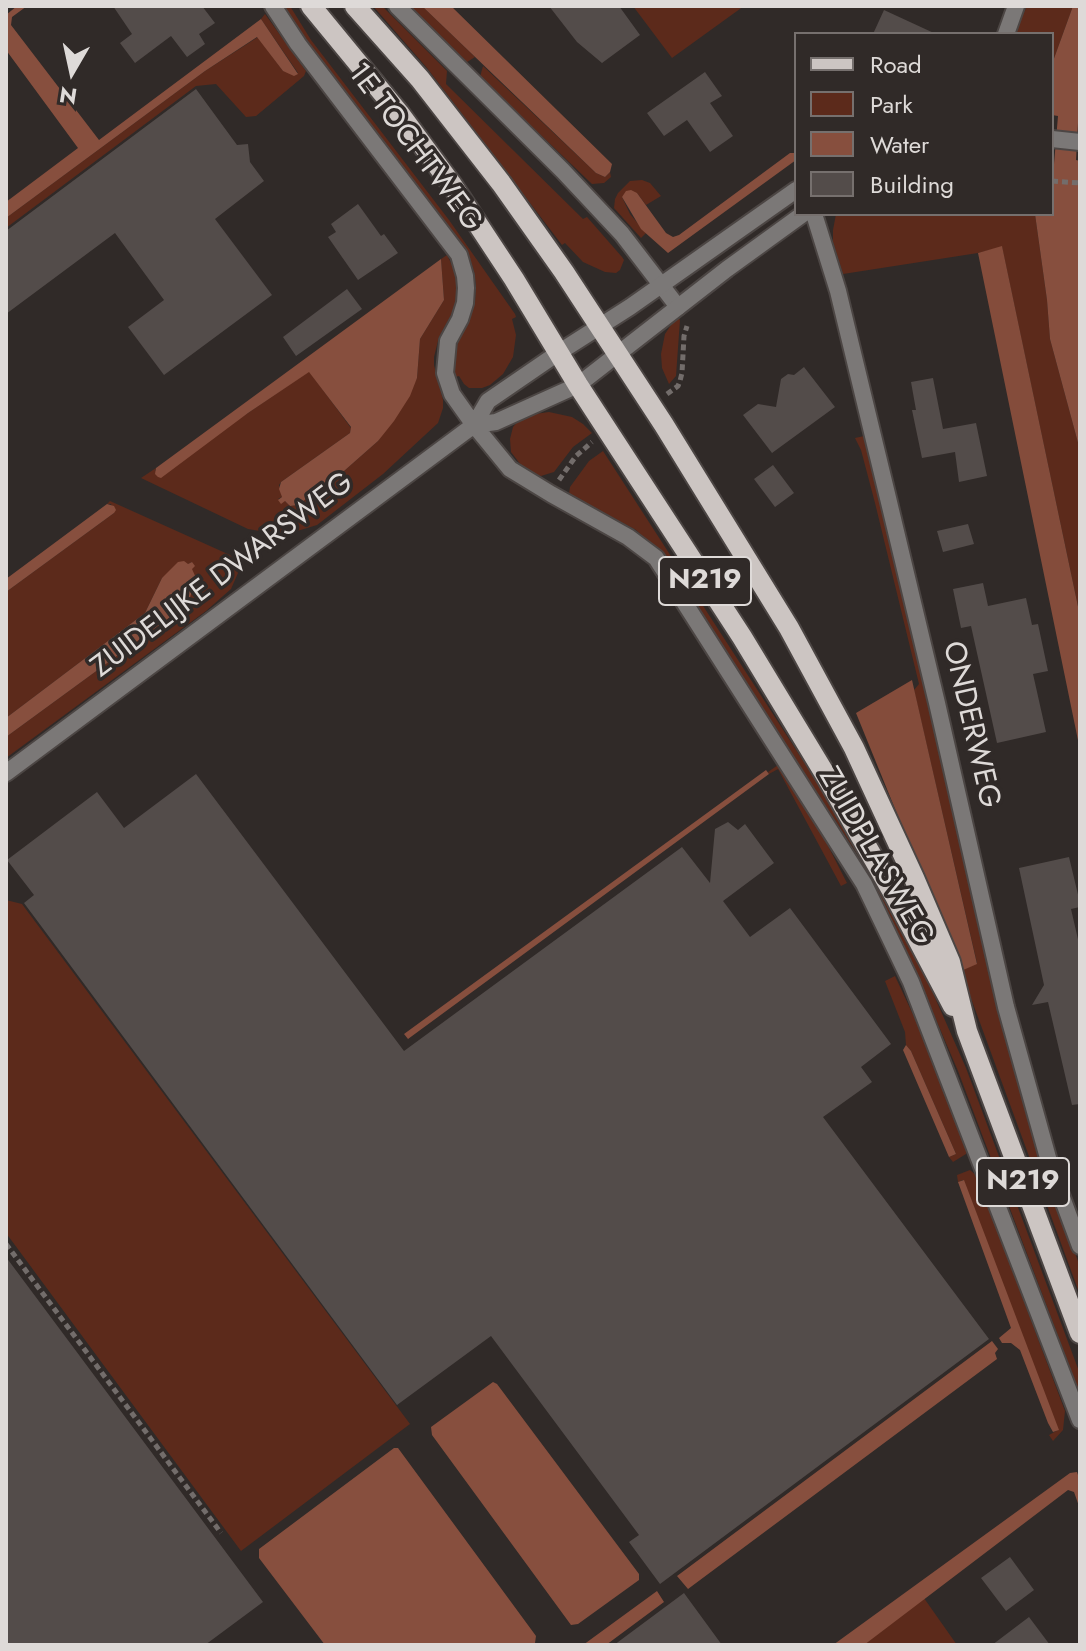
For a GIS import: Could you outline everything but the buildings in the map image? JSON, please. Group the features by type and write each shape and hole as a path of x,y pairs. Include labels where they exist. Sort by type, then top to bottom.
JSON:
{"main road":[{"name":"1E TOCHTWEG","path":"311,6 399,113 452,185 558,353"},
{"name":"1E TOCHTWEG","path":"355,6 420,79 501,183 601,326"},
{"name":"N219","path":"601,326 618,353"},
{"name":"N219","path":"558,353 578,385"},
{"name":"ZUIDPLASWEG","path":"618,353 789,628 854,748 950,962 967,1031 1080,1333"},
{"name":"ZUIDPLASWEG","path":"578,385 742,637 828,779 967,1031"}],"street":[{"name":"1E TOCHTWEG","path":"273,6 298,44 459,255 465,276 465,303 448,341 445,373 452,394 474,425"},
{"path":"397,6 573,181 622,234 678,307"},
{"path":"1007,32 1016,6"},
{"name":"ZUIDELIJKE DWARSWEG","path":"6,773 474,425 488,401 662,285 794,191"},
{"name":"ZUIDELIJKE DWARSWEG","path":"474,425 496,422 578,385 767,238 800,216"},
{"name":"ONDERWEG","path":"815,216 838,291 941,719 1006,1007 1050,1165 1080,1246"},
{"name":"ZUIDPLASWEG","path":"474,425 510,469 628,537 656,558 864,884 911,982 1080,1420"}],"path":[{"path":"1054,181 1080,183"},
{"path":"6,1244 221,1533"}],"green space":[{"path":"284,6 290,6 311,40 449,220 515,314 516,317 512,319 516,335 513,357 503,374 490,385 469,388 459,376 455,377 455,351 475,301 476,285 470,259 304,38"},
{"path":"373,6 382,6 447,71 446,84 583,219 587,217 624,260 620,270 616,273 605,272 583,262 565,243 562,245 427,68"},
{"path":"405,6 422,6 475,57 464,64"},
{"path":"633,6 744,6 672,58"},
{"path":"1027,6 1073,6 1054,58 1054,32 1015,32"},
{"path":"265,14 306,71 256,116 246,117 216,84 196,86 6,228 6,218 205,71 258,37 283,71 298,73 261,19"},
{"path":"483,66 596,173 605,177 610,172 611,177 604,183 592,184 480,77"},
{"path":"630,181 650,183 661,196 646,205 637,193 622,197 630,214 646,233 641,238 614,208 618,193"},
{"path":"836,216 1035,216 1050,339 1080,450 1080,616 1002,247 843,274 833,242"},
{"path":"447,255 458,284 455,308 439,337 434,357 443,400 438,423 383,474 317,525 277,534 248,529 141,478 248,413 309,371 351,428 350,433 281,482 282,497 278,499 290,506 298,505 378,441 417,378 420,339 444,300 441,259"},
{"path":"677,316 680,320 676,376 669,384 662,368 661,354 665,334"},
{"path":"549,412 572,417 592,433 573,447 554,472 541,476 524,469 511,452 510,439 513,427 519,420 528,415"},
{"path":"864,436 1029,1123 1080,1267 1080,1295 961,971 977,963 914,690 919,684 875,503 855,438"},
{"path":"603,451 844,824 914,950 966,1068 1080,1374 1080,1394 958,1071 907,952 863,863 662,555 636,530 569,494 570,487 589,461"},
{"path":"110,501 230,555 237,563 238,573 231,589 206,611 6,758 6,737 188,604 192,562 162,578 145,613 6,718 6,592 114,513 111,504 107,504"},
{"path":"778,765 826,842 847,883 841,886 778,769 769,774"},
{"path":"6,900 22,904 410,1424 241,1551 6,1233"},
{"path":"895,976 924,1038 967,1150 953,1162 949,1157 956,1154 906,1045 905,1032 885,981"},
{"path":"970,1170 977,1176 1065,1411 1063,1430 1053,1441 1049,1435 1058,1430 963,1180 958,1182 957,1175"},
{"path":"919,1591 957,1645 844,1645"}],"shaded area":[{"path":"1002,246 1080,616 1080,750 978,253"},
{"path":"912,680 977,964 961,971 856,713"}],"water":[{"path":"17,6 27,6 12,17 11,25 99,140 261,19 298,74 294,76 283,71 257,37 205,71 6,218 6,202 78,148 6,50 6,15"},
{"path":"422,6 451,6 612,164 610,172 605,177 596,173"},
{"path":"1073,6 1080,6 1080,122 1076,160 1080,161 1080,450 1050,339 1035,216 1054,216 1058,116 1054,115 1054,58"},
{"path":"794,153 794,161 668,253 641,229 622,197 626,191 637,193 666,233 673,237"},
{"path":"441,259 444,300 420,339 417,378 410,396 378,441 344,471 298,505 290,506 285,501 281,504 278,500 282,497 279,489 281,482 350,433 351,427 309,372 161,478 155,474 156,468"},
{"path":"107,504 114,506 114,513 6,592 6,579"},
{"path":"178,562 188,564 192,562 195,566 192,569 196,578 188,604 6,737 6,718 145,613 162,578"},
{"path":"766,770 769,774 408,1039 404,1034"},
{"path":"906,1045 956,1154 949,1157 903,1050"},
{"path":"964,1180 1059,1430 1053,1432 1048,1423 1020,1350 1011,1343 1002,1343 999,1338 1011,1328 958,1182"},
{"path":"992,1341 998,1349 995,1353 997,1359 688,1589 677,1576"},
{"path":"493,1382 639,1574 639,1580 578,1624 571,1625 432,1435 431,1427"},
{"path":"398,1448 536,1636 535,1643 325,1645 259,1558 259,1549"},
{"path":"1077,1472 1080,1509 1074,1492 1068,1490 864,1645 833,1645 1070,1473"},
{"path":"657,1591 664,1602 606,1645 583,1645"}]}
